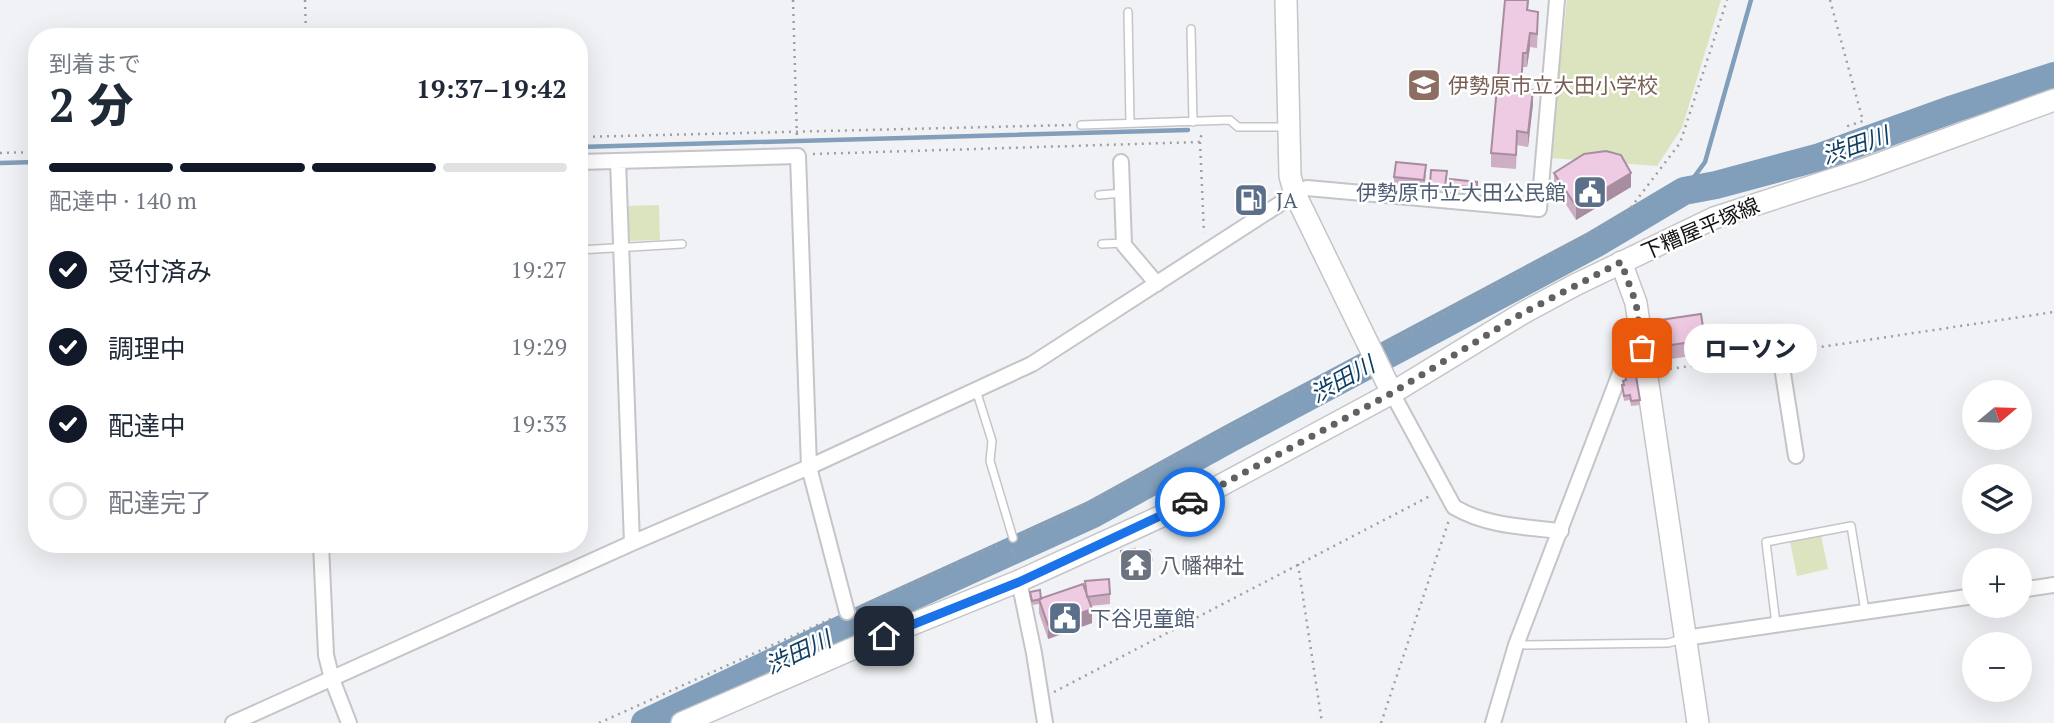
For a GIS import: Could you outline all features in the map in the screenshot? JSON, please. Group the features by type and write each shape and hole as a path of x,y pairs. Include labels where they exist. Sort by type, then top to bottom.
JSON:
{"main road":[{"path":"1286,0 1290,176 1295,194 1388,385"},
{"name":"下糟屋平塚線","path":"682,723 862,645 1022,580 1175,510 1388,385 1621,262 1714,218 1862,170 2054,100"},
{"path":"1621,262 1636,303 1698,723"}],"street":[{"path":"233,723 632,543 809,467 1032,364 1307,188 1539,209 1558,0"},
{"path":"588,162 798,156 809,467 846,612"},
{"path":"618,161 632,543"},
{"path":"1121,162 1124,243 1157,284"},
{"path":"1493,723 1516,645 1625,360 1642,348"},
{"path":"1780,354 1796,456"},
{"path":"1388,385 1454,507 1471,517 1496,523 1561,531"},
{"path":"321,553 326,655 349,723"},
{"path":"1022,580 1045,723"},
{"path":"2032,588 2054,585"},
{"path":"1685,638 1962,598"}],"lane":[{"path":"1128,12 1130,123"},
{"path":"1191,29 1197,122"},
{"path":"1081,125 1230,120 1238,127 1289,127"},
{"path":"1099,194 1122,193"},
{"path":"1102,244 1124,243"},
{"path":"588,250 682,244"},
{"path":"976,389 992,441 990,461 1010,539"},
{"path":"1776,624 1766,542 1852,526 1865,611"},
{"path":"1516,645 1668,643 1685,638"}],"path":[{"path":"305,0 306,28"},
{"path":"793,0 798,156 1200,142"},
{"path":"599,723 1070,512 1372,354 1626,214 1680,143 1727,0"},
{"path":"1830,0 1863,121 1848,126 1862,170"},
{"path":"1197,122 1205,253"},
{"path":"588,137 1081,125"},
{"path":"0,153 28,152"},
{"path":"1645,372 2054,312"},
{"path":"1041,698 1444,489"},
{"path":"1381,723 1454,507"},
{"path":"1010,539 1022,580"},
{"path":"1298,564 1322,723"}],"green space":[{"path":"1567,0 1721,0 1682,128 1657,166 1550,158"},
{"path":"659,205 660,240 628,241 627,206"},
{"path":"1821,535 1828,569 1797,576 1790,542"}],"building":[{"path":"1505,0 1528,0 1527,10 1538,12 1537,34 1530,33 1527,53 1523,53 1521,89 1533,90 1528,133 1517,131 1516,155 1491,153"},
{"path":"1606,151 1621,155 1631,173 1576,206 1554,173 1584,154"},
{"path":"1396,162 1426,165 1424,180 1394,177"},
{"path":"1431,170 1447,171 1445,186 1430,184"},
{"path":"1450,179 1477,182 1477,188 1450,185"},
{"path":"1701,314 1705,340 1657,347 1653,321"},
{"path":"1635,370 1640,400 1631,401 1630,395 1624,396 1622,385 1626,380 1625,372"},
{"path":"1135,549 1135,552 1150,550 1152,560 1123,567 1121,551"},
{"path":"1109,579 1110,594 1087,597 1085,581"},
{"path":"1083,584 1092,609 1048,625 1039,599"},
{"path":"1040,590 1041,599 1032,601 1030,592"}],"waterway":[{"path":"1684,191 1705,162 1751,0"},
{"name":"渋田川","path":"645,723 1093,514 1595,244 1684,191 1820,157 2054,76"},
{"path":"588,147 1188,130"},
{"path":"0,163 28,162"}],"way so far":[{"path":"1190,502 1392,393 1523,313 1621,262 1636,303 1642,348"}],"place":[{"name":"伊勢原市立大田小学校","path":"1424,85"},
{"name":"伊勢原市立大田公民館","path":"1590,192"},
{"name":"JA","path":"1251,200"},
{"name":"ローソン","path":"1642,348"},
{"name":"八幡神社","path":"1136,565"},
{"name":"下谷児童館","path":"1065,618"}],"route":[{"path":"884,636 1019,582 1190,502"}]}
